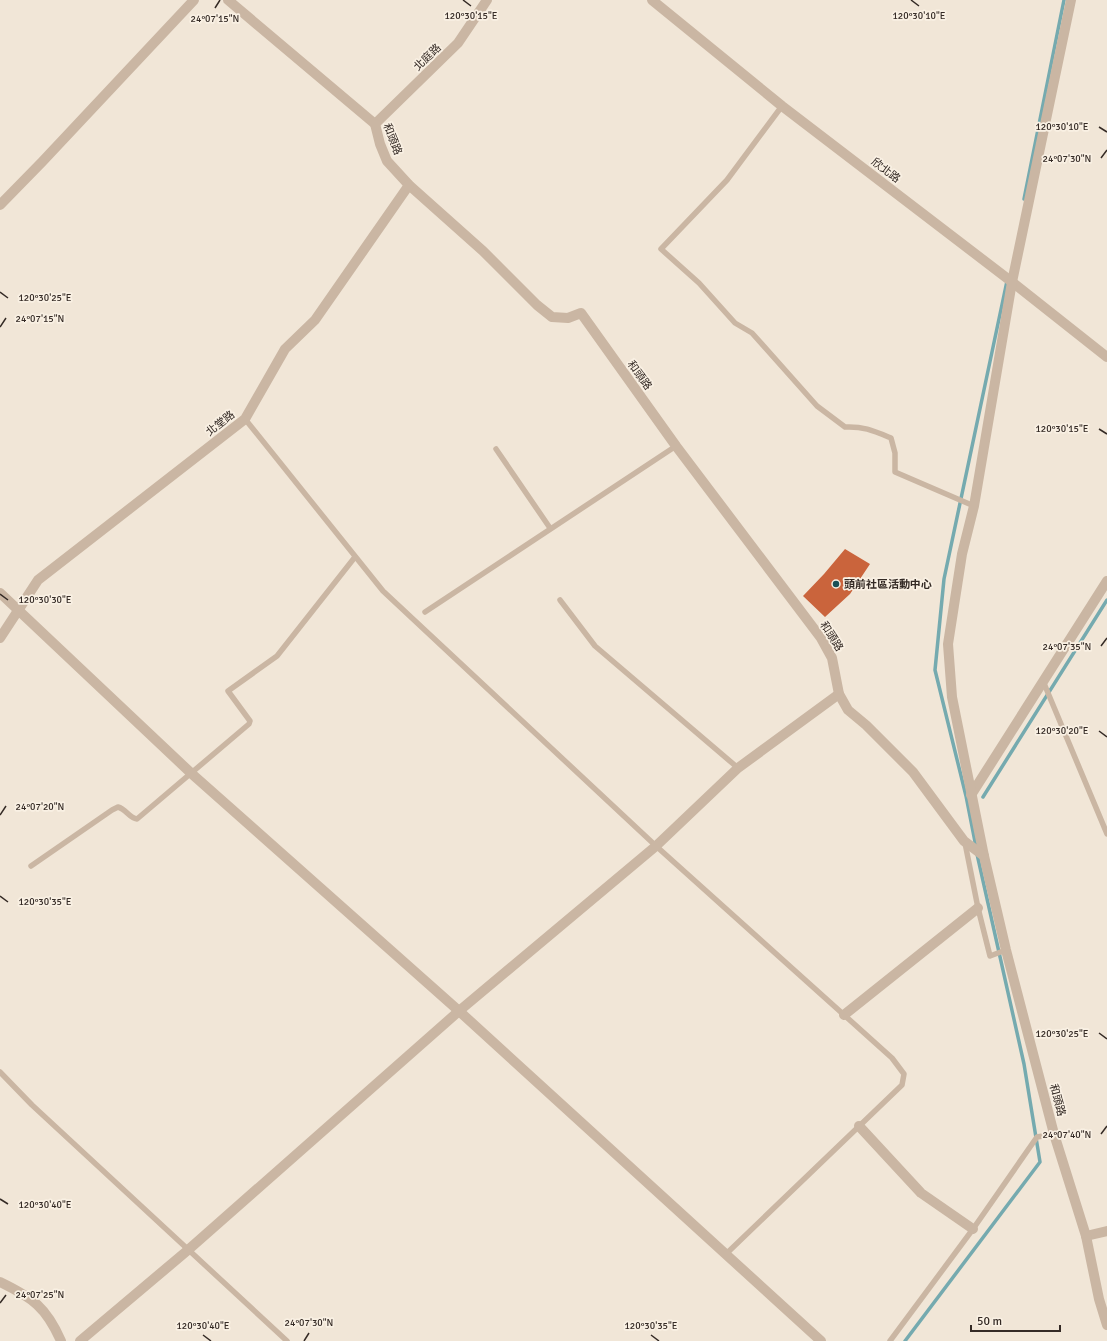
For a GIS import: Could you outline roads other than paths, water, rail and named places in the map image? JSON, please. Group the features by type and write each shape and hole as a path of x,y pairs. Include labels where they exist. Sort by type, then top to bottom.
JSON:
{"street":[{"path":"0,206 194,0"},
{"name":"和頭路","path":"228,0 375,124 380,144 387,161 409,185 483,251 536,305 552,317 568,318 581,313 676,446 821,638 832,658 840,694 848,710 866,725 913,772 964,841 984,856 1006,950 1054,1134 1086,1236 1099,1299 1107,1325"},
{"name":"北庭路","path":"375,124 458,43 487,0"},
{"name":"欣北路","path":"652,0 782,106 1012,282 1107,357"},
{"path":"984,856 952,697 948,644 962,554 974,506 1012,282 1071,0"},
{"name":"北堂路","path":"0,638 19,610 27,594 38,580 245,419 285,349 315,320 409,185"},
{"path":"971,795 1107,581"},
{"path":"0,593 192,774 459,1011 821,1341"},
{"path":"80,1341 188,1250 459,1011 656,846 738,768 840,694"},
{"path":"844,1015 978,908"},
{"path":"859,1126 921,1193 973,1229"},
{"path":"1086,1236 1107,1231"},
{"path":"0,1282 24,1294 42,1309 62,1341"}],"lane":[{"path":"782,106 727,180 661,249 699,283 735,323 752,333 817,406 845,427 857,426 891,438 896,453 895,472 974,506"},
{"path":"245,419 383,591 656,846 892,1058 904,1074 902,1085 726,1254"},
{"path":"425,612 676,446"},
{"path":"496,449 550,528"},
{"path":"31,866 118,807 124,808 133,818 137,819 192,774 249,724 250,721 228,691 277,656 355,557"},
{"path":"560,600 595,646 738,768"},
{"path":"1043,680 1107,834"},
{"name":"和頭路","path":"964,841 990,956 1006,950"},
{"path":"0,1072 32,1105 286,1341"},
{"path":"890,1341 973,1229 1037,1137 1054,1134"}],"waterway":[{"path":"1024,199 1064,0"},
{"path":"976,847 966,796 935,670 944,579 1007,281"},
{"path":"983,797 1107,600"},
{"path":"905,1341 1040,1162 1024,1064 977,854"}],"place":[{"name":"頭前社區活動中心","path":"836,584"}]}
